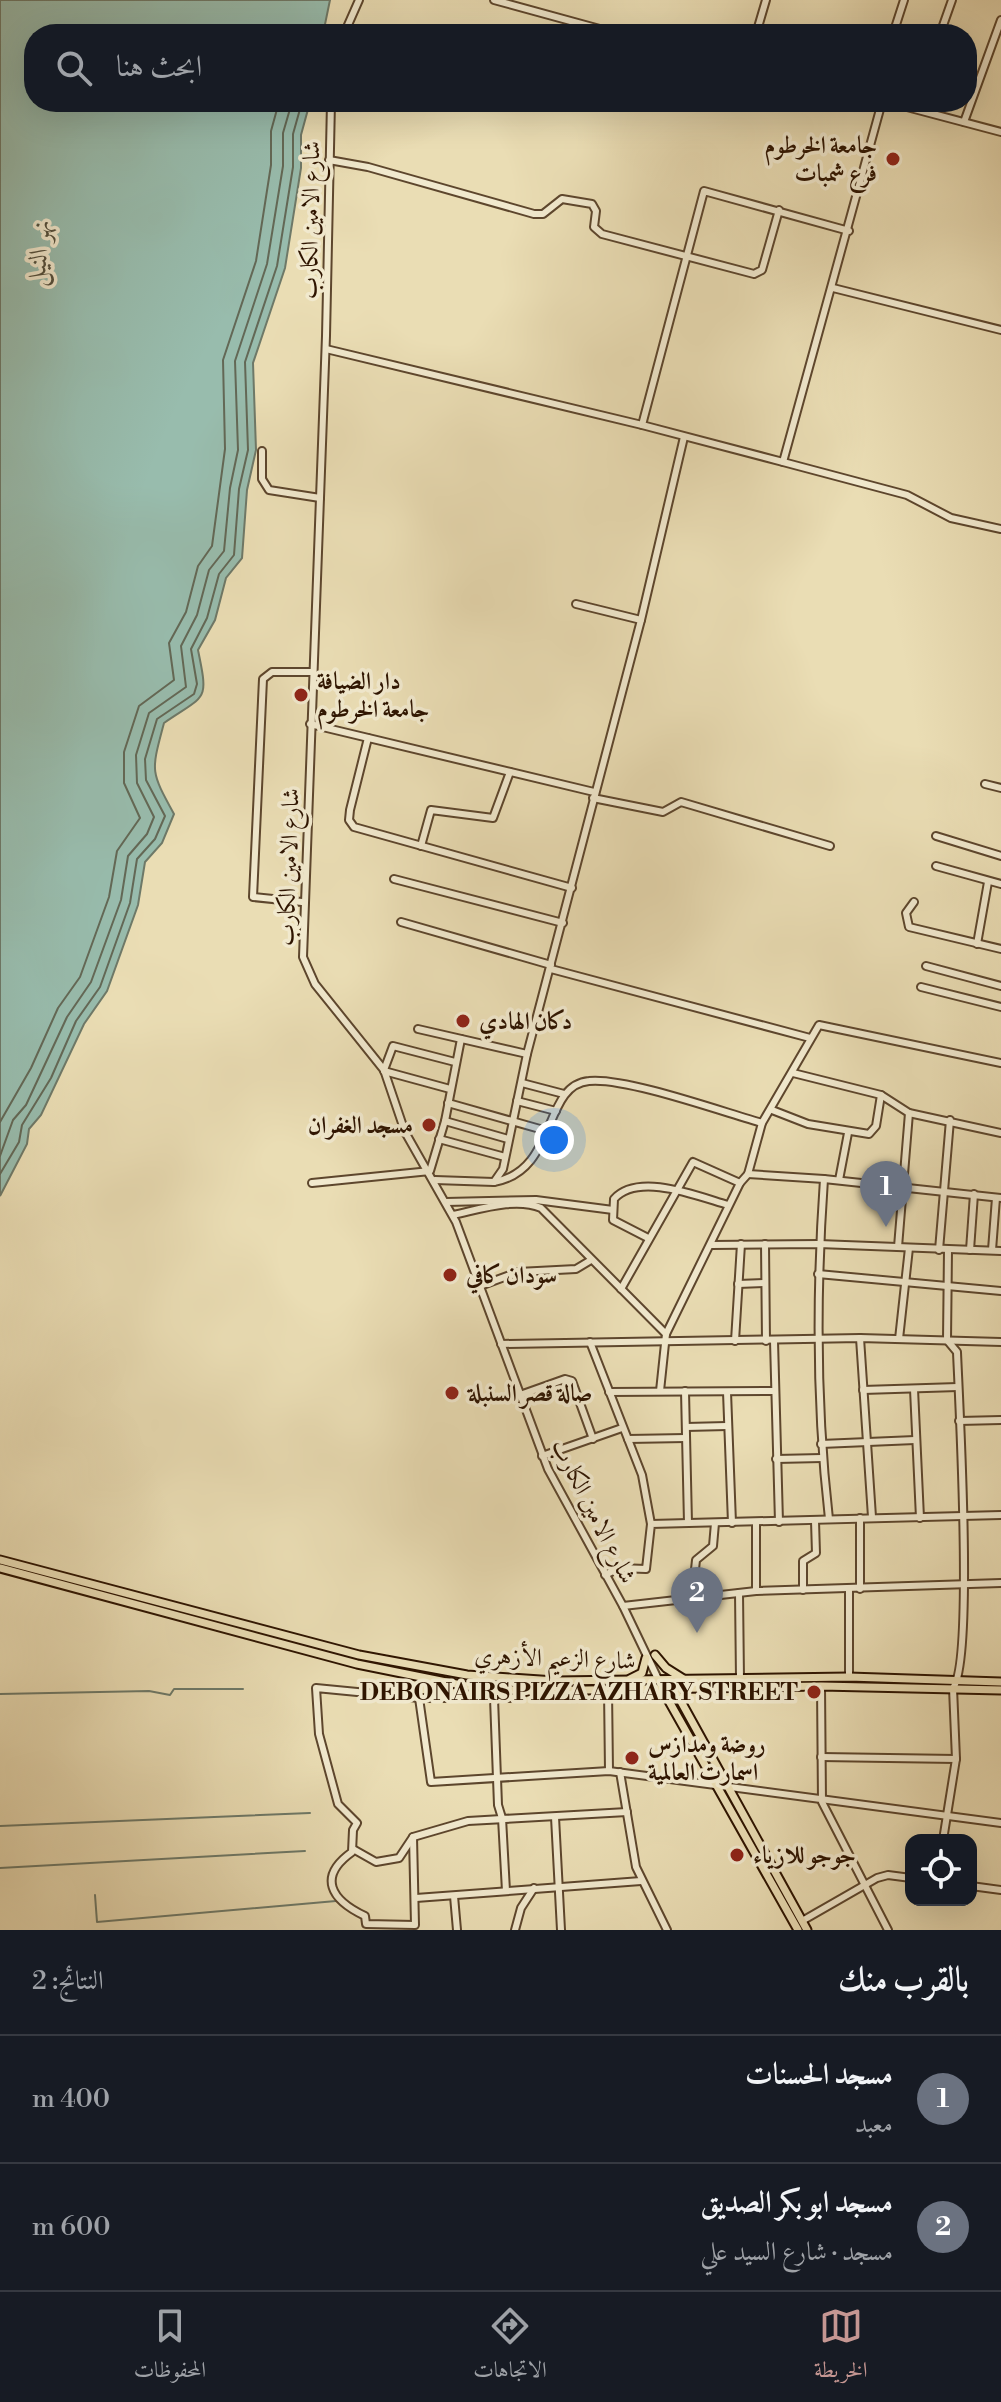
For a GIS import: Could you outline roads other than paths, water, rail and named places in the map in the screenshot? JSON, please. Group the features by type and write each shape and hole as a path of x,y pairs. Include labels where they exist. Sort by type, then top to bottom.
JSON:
{"main road":[{"path":"0,1560 110,1594"},
{"path":"0,1568 110,1594"},
{"name":"شارع الزعيم الأزهري","path":"110,1594 419,1667 520,1681 619,1681 695,1690 821,1686 1001,1690"},
{"name":"شارع الزعيم الأزهري","path":"110,1594 376,1669 466,1686 526,1691 608,1690 649,1689 670,1681 687,1680 849,1677 1001,1682"},
{"path":"655,1655 666,1668 687,1680"},
{"path":"619,1681 642,1673 646,1658"},
{"path":"670,1681 807,1930"},
{"path":"661,1686 798,1930"},
{"path":"649,1689 669,1699"},
{"path":"685,1709 682,1697 695,1690"}],"street":[{"path":"348,24 359,0"},
{"path":"494,0 582,24"},
{"path":"759,24 766,0"},
{"path":"896,24 904,0"},
{"path":"944,24 952,0"},
{"path":"977,86 1001,20"},
{"name":"شارع الامين الكارب","path":"331,112 326,349 301,944 307,970 331,1006 384,1070 405,1132 453,1215 542,1456 562,1501 623,1606 661,1686"},
{"path":"783,462 882,112"},
{"path":"934,112 1001,132"},
{"path":"964,122 968,112"},
{"path":"329,160 368,167 534,214 543,214 562,199 592,204 597,231 686,257 760,273 779,210"},
{"path":"642,425 704,191 849,231"},
{"path":"833,288 1001,330"},
{"path":"326,349 642,425 907,495 951,518 1001,529"},
{"path":"494,1182 503,1169 527,1054 641,620 684,437"},
{"path":"262,451 262,479 269,490 320,498"},
{"path":"576,604 641,620"},
{"path":"302,902 253,897 253,847 263,679 272,672 313,672"},
{"path":"310,724 663,812 681,802 830,846"},
{"path":"368,738 350,824 572,888"},
{"path":"421,846 431,810 493,818 510,772"},
{"path":"985,784 1001,788"},
{"path":"936,836 1001,856"},
{"path":"936,866 1001,884"},
{"path":"394,879 563,923"},
{"path":"977,944 988,882"},
{"path":"914,902 906,913 909,927 1001,949"},
{"path":"401,922 810,1038"},
{"path":"926,966 1001,986"},
{"path":"921,987 1001,1007"},
{"path":"660,1391 665,1338 728,1205 748,1174 762,1123 819,1025 1001,1063"},
{"path":"418,1029 527,1054"},
{"path":"312,1183 430,1171 445,1121 461,1039"},
{"path":"450,1089 384,1070 393,1046 455,1062"},
{"path":"793,1073 881,1095 909,1113 1001,1133"},
{"path":"435,1180 507,1180 534,1158 564,1094 591,1080 637,1088 762,1123"},
{"path":"522,1083 564,1094"},
{"path":"772,1110 808,1124 865,1135 874,1131 881,1095"},
{"path":"517,1101 556,1111"},
{"path":"448,1103 547,1131"},
{"path":"898,1247 909,1113"},
{"path":"944,1834 956,1759 953,1688 959,1680 963,1584 957,1352 947,1340 943,1250 950,1120"},
{"path":"445,1121 508,1139"},
{"path":"839,1180 848,1133"},
{"path":"439,1139 505,1157"},
{"path":"621,1289 693,1162 699,1161 740,1183"},
{"path":"748,1174 839,1180 999,1198 992,1250"},
{"path":"824,1179 819,1244 818,1339 821,1444 829,1519"},
{"path":"648,1238 616,1224 614,1199 630,1186 656,1186 728,1205"},
{"path":"970,1250 974,1194"},
{"path":"446,1202 549,1201 613,1210"},
{"path":"453,1215 493,1206 536,1206 621,1289 665,1338"},
{"path":"735,1341 741,1244"},
{"path":"765,1244 764,1283 774,1391 779,1522"},
{"path":"711,1245 819,1244 1001,1251"},
{"path":"899,1339 909,1248"},
{"path":"480,1286 518,1272 576,1269 591,1260"},
{"path":"818,1274 1001,1291"},
{"path":"738,1284 764,1283"},
{"path":"501,1344 665,1338 1001,1342"},
{"path":"860,1338 872,1517"},
{"path":"590,1342 642,1475 651,1524 646,1569 619,1568 605,1575"},
{"path":"520,1395 565,1379 572,1381 593,1439"},
{"path":"863,1390 958,1387"},
{"path":"914,1389 920,1518"},
{"path":"685,1391 688,1523"},
{"path":"609,1392 774,1391"},
{"path":"727,1392 732,1523"},
{"path":"959,1421 1001,1420"},
{"path":"686,1427 727,1426"},
{"path":"542,1456 622,1428"},
{"path":"628,1439 686,1438"},
{"path":"821,1444 915,1440"},
{"path":"776,1459 822,1458"},
{"path":"651,1524 1001,1515"},
{"path":"860,1518 860,1589"},
{"path":"803,1590 803,1561 816,1553 815,1521"},
{"path":"692,1598 697,1556 713,1546 715,1523"},
{"path":"756,1523 756,1591"},
{"path":"623,1606 756,1591 1001,1583"},
{"path":"849,1589 849,1677"},
{"path":"739,1593 740,1679"},
{"name":"شارع الامين الكارب","path":"643,1645 655,1655"},
{"path":"655,1655 670,1681"},
{"path":"821,1686 822,1802 888,1930"},
{"path":"353,1849 353,1830 357,1823 338,1804 319,1734 314,1691 319,1687 419,1698 518,1698 526,1691"},
{"path":"608,1690 609,1771"},
{"path":"419,1698 431,1782 609,1771 822,1802 1001,1823"},
{"path":"494,1698 498,1805 502,1818 506,1891"},
{"path":"821,1757 956,1759"},
{"path":"620,1772 634,1859 641,1881 667,1930"},
{"path":"353,1849 376,1862 399,1858 413,1837 468,1821 627,1812"},
{"path":"555,1817 561,1930"},
{"path":"353,1849 338,1860 332,1873 336,1895 345,1907 365,1916 366,1924 372,1926 415,1925 413,1837"},
{"path":"802,1921 888,1875 905,1877"},
{"path":"416,1898 641,1881"},
{"path":"977,1887 1001,1890"},
{"path":"515,1930 518,1915 534,1888"},
{"path":"454,1896 457,1930"}],"water":[{"name":"نهر النيل","path":"0,0 330,0 325,24 24,24 24,112 307,112 301,135 301,168 285,268 253,363 256,450 247,490 242,558 226,578 215,620 198,650 203,680 201,696 164,723 155,762 160,788 174,814 162,843 145,862 138,905 107,991 84,1024 41,1115 29,1129 27,1144 0,1196"}],"waterway":[{"path":"0,1694 149,1691 170,1695 174,1689 243,1689"},
{"path":"0,1826 310,1813"},
{"path":"0,1868 305,1851"},
{"path":"95,1895 97,1922 336,1901"}],"place":[{"name":"جامعة الخرطوم فرع شمبات","path":"893,159"},
{"name":"دار الضيافة جامعة الخرطوم","path":"301,695"},
{"name":"دكان الهادي","path":"463,1021"},
{"name":"مسجد الغفران","path":"429,1125"},
{"name":"مسجد الحسنات","path":"886,1227"},
{"name":"سودان كافي","path":"450,1275"},
{"name":"صالة قصر السنبلة","path":"452,1393"},
{"name":"مسجد ابو بكر الصديق","path":"697,1633"},
{"name":"DEBONAIRS PIZZA AZHARY STREET","path":"814,1692"},
{"name":"روضة ومدازس اسمارت العالمية","path":"632,1758"},
{"name":"جوجو للازياء","path":"737,1855"}]}
